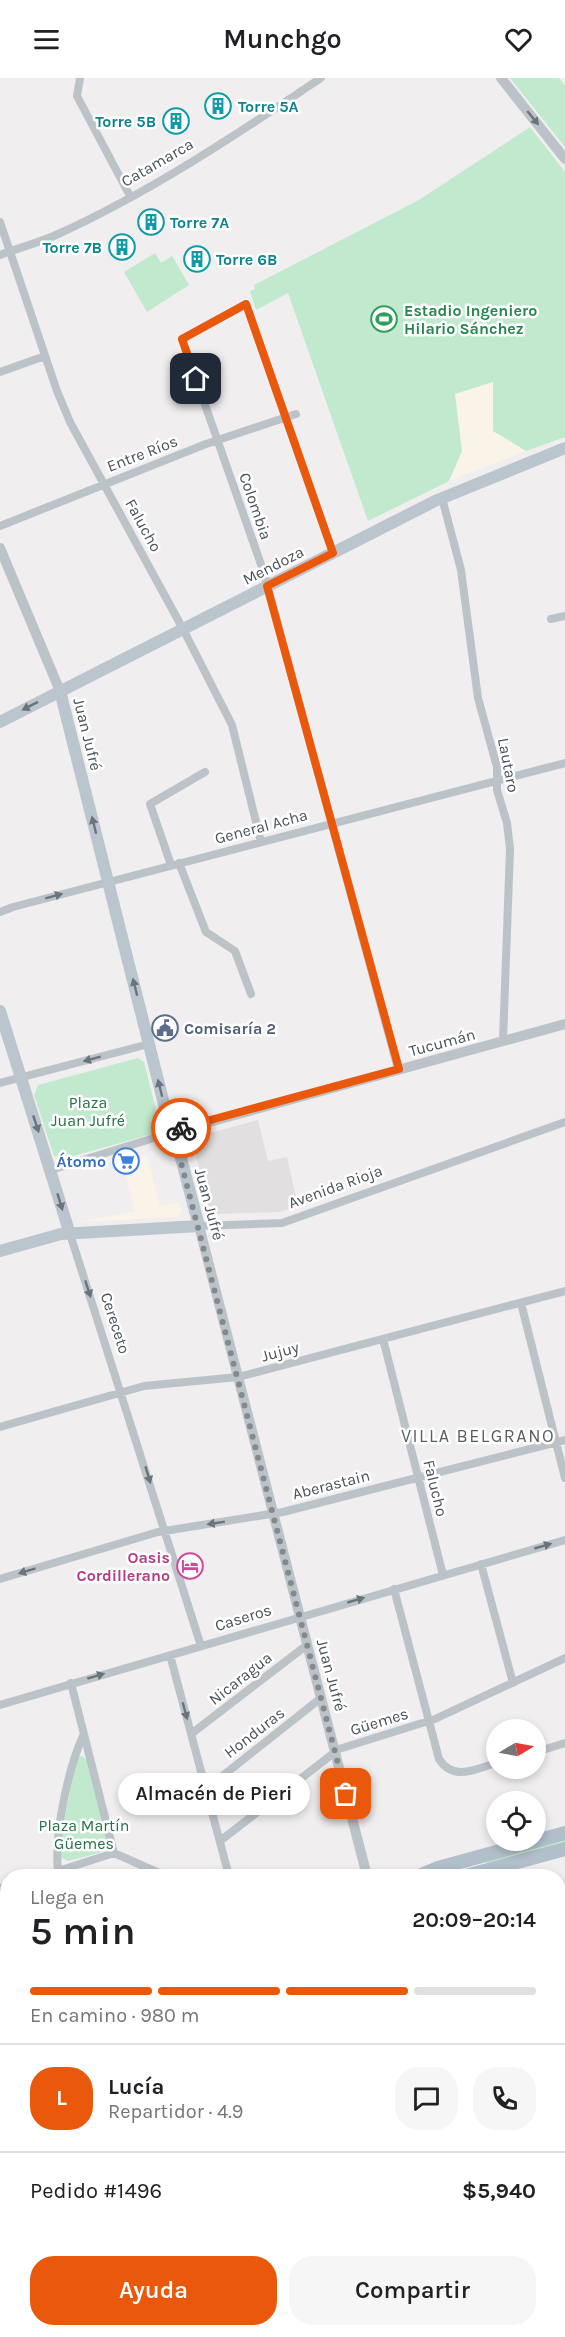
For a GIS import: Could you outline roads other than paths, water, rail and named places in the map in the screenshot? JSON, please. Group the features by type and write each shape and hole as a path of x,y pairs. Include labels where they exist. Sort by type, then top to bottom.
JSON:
{"main road":[{"name":"Mendoza","path":"0,722 442,498 565,448"},
{"name":"Juan Jufré","path":"60,691 149,1044 199,1226"},
{"name":"Cereceto","path":"0,1011 70,1234"},
{"name":"Avenida Rioja","path":"0,1251 70,1234 199,1226"},
{"path":"440,1869 565,1833"},
{"path":"506,1869 565,1849"}],"street":[{"path":"80,78 77,96 130,196"},
{"name":"Catamarca","path":"0,255 55,236 130,196 259,119 321,78"},
{"path":"501,78 565,159"},
{"name":"Falucho","path":"0,222 70,422 183,629 231,725 261,842"},
{"name":"Colombia","path":"285,417 246,304 182,339 267,586 399,1069"},
{"path":"0,372 45,356"},
{"name":"Entre Ríos","path":"0,526 104,484 296,414"},
{"path":"285,417 333,553"},
{"name":"Lautaro","path":"442,498 461,570 478,698 497,767 497,780 510,849 503,1041"},
{"name":"Juan Jufré","path":"0,548 60,691"},
{"path":"551,619 565,616"},
{"name":"General Acha","path":"0,912 565,763"},
{"path":"205,772 150,804 206,932 236,951 251,994"},
{"name":"Tucumán","path":"51,1170 173,1132 565,1024"},
{"path":"0,1083 149,1044"},
{"name":"Avenida Rioja","path":"199,1226 282,1222 565,1122"},
{"name":"Juan Jufré","path":"199,1226 365,1869"},
{"name":"Cereceto","path":"70,1234 201,1646"},
{"name":"Jujuy","path":"0,1427 144,1386 238,1377 565,1291"},
{"path":"521,1303 561,1441 565,1478"},
{"name":"Falucho","path":"383,1339 443,1575"},
{"name":"Aberastain","path":"0,1579 165,1531 273,1514 561,1441"},
{"name":"Caseros","path":"0,1705 565,1540"},
{"path":"481,1564 513,1683"},
{"path":"394,1589 439,1759 451,1772 462,1773 486,1766"},
{"name":"Nicaragua","path":"191,1734 307,1645"},
{"path":"170,1654 227,1869"},
{"name":"Güemes","path":"220,1841 335,1752 428,1722 565,1658"},
{"path":"71,1683 114,1853"},
{"name":"Honduras","path":"206,1789 321,1698"},
{"path":"55,1869 56,1852 73,1758 84,1736"},
{"path":"546,1749 565,1743"},
{"path":"69,1869 114,1853 150,1869"},
{"path":"476,1857 490,1869"}],"place":[{"name":"Torre 5A","path":"218,106"},
{"name":"Torre 5B","path":"176,121"},
{"name":"Torre 7A","path":"151,222"},
{"name":"Torre 7B","path":"122,247"},
{"name":"Torre 6B","path":"197,259"},
{"name":"Estadio Ingeniero Hilario Sánchez","path":"384,319"},
{"name":"Comisaría 2","path":"165,1028"},
{"name":"Átomo","path":"126,1161"},
{"name":"Oasis Cordillerano","path":"190,1566"},
{"name":"Almacén de Pieri","path":"346,1794"}],"district":[{"name":"VILLA BELGRANO","path":"478,1436"}],"park label":[{"name":"Plaza Juan Jufré","path":"88,1111"},
{"name":"Plaza Martín Güemes","path":"84,1834"}]}
